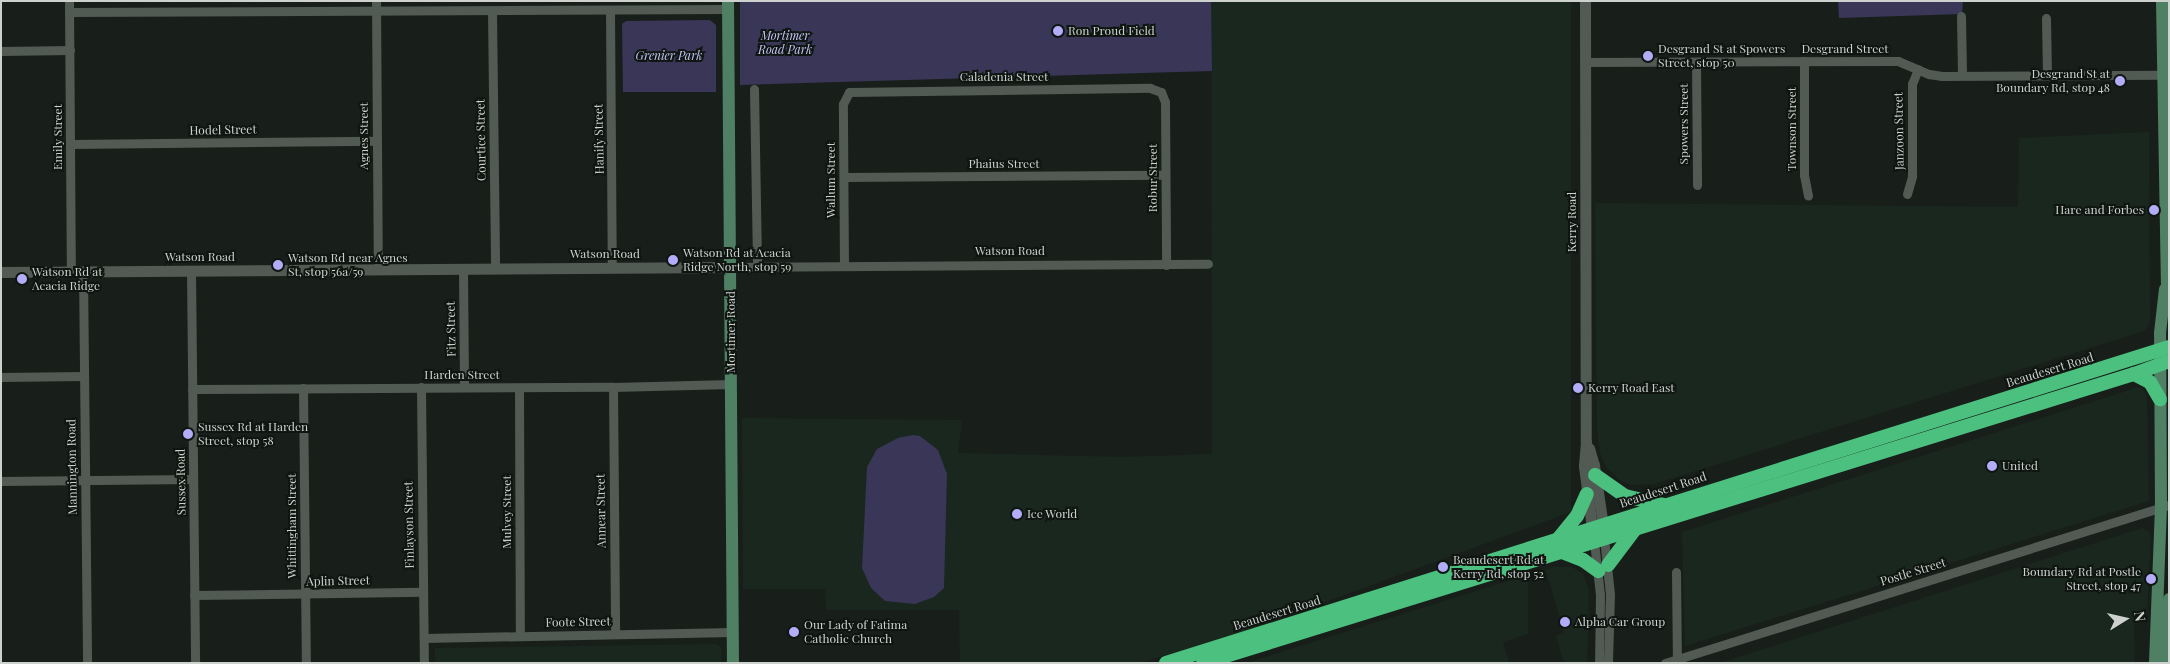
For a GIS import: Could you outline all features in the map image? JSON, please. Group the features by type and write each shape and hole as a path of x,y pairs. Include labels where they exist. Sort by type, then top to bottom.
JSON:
{"highway":[{"name":"Beaudesert Road","path":"1598,533 1636,528 2134,374 2164,356"},
{"name":"Beaudesert Road","path":"1203,663 1598,533 1663,505 2164,356"},
{"path":"2134,374 2150,382 2160,399"},
{"path":"1596,475 1625,496 1663,505"},
{"path":"1587,494 1560,545 1583,560 1603,568 1636,528"},
{"name":"Beaudesert Road","path":"1166,663 1428,582 1560,545"}],"main road":[{"path":"2155,663 2165,507 2160,399 2164,356 2161,312 2165,289 2162,1"},
{"name":"Mortimer Road","path":"728,5 733,663"},
{"path":"2165,289 2169,309"},
{"path":"2166,663 2169,600"}],"street":[{"name":"Emily Street","path":"69,1 71,144 77,272"},
{"name":"Agnes Street","path":"376,1 378,270"},
{"name":"Kerry Road","path":"1585,1 1586,442 1584,466 1587,494 1598,533"},
{"path":"69,12 492,12 728,5"},
{"name":"Hanify Street","path":"610,10 612,268"},
{"name":"Courtice Street","path":"492,12 495,269"},
{"path":"1961,16 1962,75"},
{"path":"2046,18 2046,75"},
{"path":"1,51 70,50"},
{"name":"Desgrand Street","path":"1585,62 1898,61 1935,76 2163,75"},
{"name":"Spowers Street","path":"1696,62 1697,185"},
{"name":"Townson Street","path":"1804,62 1804,175 1808,196"},
{"name":"Janzoon Street","path":"1907,194 1912,176 1912,84 1918,69"},
{"name":"Caladenia Street","path":"846,94 854,91 1140,88 1154,88 1161,92"},
{"path":"754,89 757,267"},
{"name":"Robur Street","path":"1161,92 1165,102 1166,264"},
{"name":"Wallum Street","path":"844,266 843,104 846,94"},
{"name":"Hodel Street","path":"71,144 376,141"},
{"name":"Phaius Street","path":"844,178 1165,175"},
{"name":"Watson Road","path":"1,272 1208,264"},
{"name":"Fitz Street","path":"463,269 464,388"},
{"name":"Sussex Road","path":"191,271 195,663"},
{"name":"Mannington Road","path":"77,272 84,376 88,663"},
{"path":"1,377 84,376"},
{"name":"Harden Street","path":"192,389 519,388 731,384"},
{"name":"Annear Street","path":"613,387 615,634"},
{"name":"Whittingham Street","path":"303,388 306,663"},
{"name":"Finlayson Street","path":"421,388 424,663"},
{"name":"Mulvey Street","path":"519,388 520,636"},
{"name":"Kerry Road","path":"1586,442 1596,475 1598,533 1610,609 1608,663"},
{"path":"1,481 193,479"},
{"name":"Postle Street","path":"1665,663 1677,661 2165,507"},
{"name":"Kerry Road","path":"1599,663 1603,568"},
{"path":"1676,572 1677,661"},
{"name":"Aplin Street","path":"194,594 423,592"},
{"name":"Foote Street","path":"424,638 733,632"}],"shaded area":[{"path":"1211,1 1571,1 1571,512 1216,642 1137,663 960,663 959,610 826,610 825,589 743,589 742,418 962,420 958,453 1124,457 1212,454"},
{"path":"2149,132 2150,323 2144,331 1654,484 1631,485 1621,481 1606,467 1600,453 1597,430 1595,203 2018,207 2019,138"},
{"path":"2141,388 2145,392 2147,400 2149,501 1685,646 1682,532"},
{"path":"2142,528 2149,532 2151,538 2147,615 2134,616 2135,663 1720,663"},
{"path":"1553,567 1572,567 1583,574 1589,589 1587,663 1564,663 1556,636 1564,633 1546,570"},
{"path":"1528,575 1528,634 1503,642 1509,663 1246,663"},
{"path":"717,644 721,648 721,663 435,663 435,648"}],"green space":[{"name":"Mortimer Road Park","path":"740,1 1211,1 1212,71 740,85"},
{"path":"1838,1 1963,1 1962,14 1839,18"},
{"name":"Grenier Park","path":"710,20 716,25 716,92 623,92 622,24 626,21"},
{"path":"913,435 920,436 938,450 947,474 944,588 934,597 915,604 885,601 871,588 862,568 867,467 877,449 898,438"}],"place":[{"name":"Ron Proud Field","path":"1058,31"},
{"name":"Desgrand St at Spowers Street, stop 50","path":"1648,56"},
{"name":"Desgrand St at Boundary Rd, stop 48","path":"2120,81"},
{"name":"Hare and Forbes","path":"2154,210"},
{"name":"Watson Rd at Acacia Ridge North, stop 59","path":"673,260"},
{"name":"Watson Rd near Agnes St, stop 56a/59","path":"278,265"},
{"name":"Watson Rd at Acacia Ridge","path":"22,279"},
{"name":"Kerry Road East","path":"1578,388"},
{"name":"Sussex Rd at Harden Street, stop 58","path":"188,434"},
{"name":"United","path":"1992,466"},
{"name":"Ice World","path":"1017,514"},
{"name":"Beaudesert Rd at Kerry Rd, stop 52","path":"1443,567"},
{"name":"Boundary Rd at Postle Street, stop 47","path":"2151,579"},
{"name":"Alpha Car Group","path":"1565,622"},
{"name":"Our Lady of Fatima Catholic Church","path":"794,632"}]}
